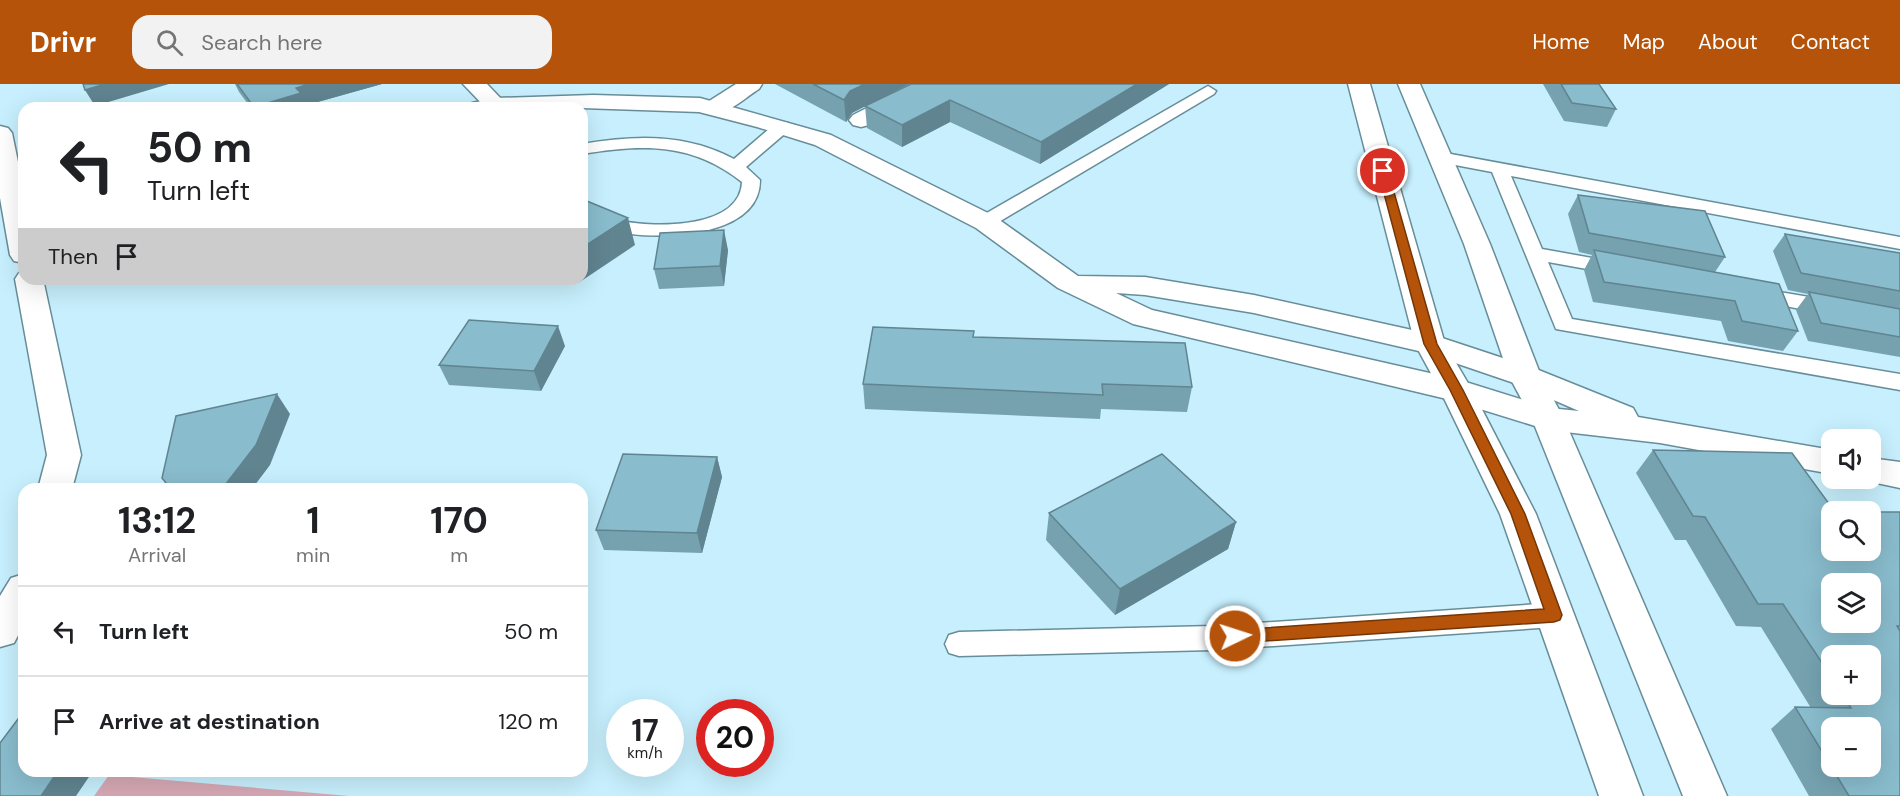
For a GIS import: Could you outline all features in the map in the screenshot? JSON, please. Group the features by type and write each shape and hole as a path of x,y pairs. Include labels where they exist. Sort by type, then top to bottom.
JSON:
{"street":[{"path":"474,84 485,102"},
{"path":"588,102 705,99 751,84"},
{"path":"1359,84 1430,344 1456,390 1518,514 1621,796"},
{"path":"1409,84 1478,244 1525,376 1548,419 1705,796"},
{"path":"861,120 918,86"},
{"path":"705,99 823,140 858,156 985,222 1068,282 1143,317 1456,390 1548,419 1660,431 1821,460"},
{"path":"0,134 14,221"},
{"path":"1068,282 1144,286 1232,301 1430,344 1525,376 1660,431"},
{"path":"30,285 64,455 57,483"},
{"path":"1881,472 1900,475"},
{"path":"0,631 18,600"}],"lane":[{"path":"985,222 1208,91"},
{"path":"737,166 757,146 782,127"},
{"path":"588,148 640,141 666,142 711,154 737,166 751,180 749,196 735,212 705,225 656,231 630,228 588,216"},
{"path":"1440,157 1900,243"},
{"path":"1498,168 1564,324 1900,382"},
{"path":"1534,253 1637,272"},
{"path":"1740,291 1854,312"},
{"path":"959,644 1213,638 1554,615"}],"shaded area":[{"path":"108,777 132,777 349,796 94,796"}],"building":[{"path":"83,84 105,84 85,90"},
{"path":"237,84 309,84 296,88 301,93 271,102 250,102"},
{"path":"813,84 865,84 850,91 844,100"},
{"path":"911,84 1137,84 1041,142 950,100 902,125 865,106"},
{"path":"1561,84 1599,84 1616,109 1572,103"},
{"path":"1578,195 1705,211 1725,257 1589,233"},
{"path":"588,201 628,218 588,244"},
{"path":"724,230 720,266 654,269 660,233"},
{"path":"1785,234 1900,253 1900,291 1801,273"},
{"path":"1594,250 1779,284 1798,331 1742,321 1735,301 1604,282"},
{"path":"1809,292 1900,309 1900,337 1821,323"},
{"path":"469,320 558,326 534,371 439,365"},
{"path":"873,327 974,331 973,337 1185,343 1192,387 1102,384 1103,395 863,384"},
{"path":"277,394 256,445 227,483 166,483 162,478 176,416"},
{"path":"1653,450 1792,453 1827,501 1821,501 1821,561 1881,561 1881,512 1900,512 1900,626 1897,626 1900,631 1900,796 1849,796 1837,777 1881,777 1881,717 1821,717 1821,750 1795,707 1851,708 1849,705 1881,705 1881,645 1821,645 1821,661 1783,604 1758,604 1705,517 1693,516"},
{"path":"623,454 717,457 697,533 596,530"},
{"path":"1162,454 1236,522 1120,589 1049,513"},
{"path":"18,719 18,777 54,777 41,796 0,796 0,743"}],"route":[{"path":"1235,636 1554,615 1518,514 1456,390 1430,344 1383,171"}]}
